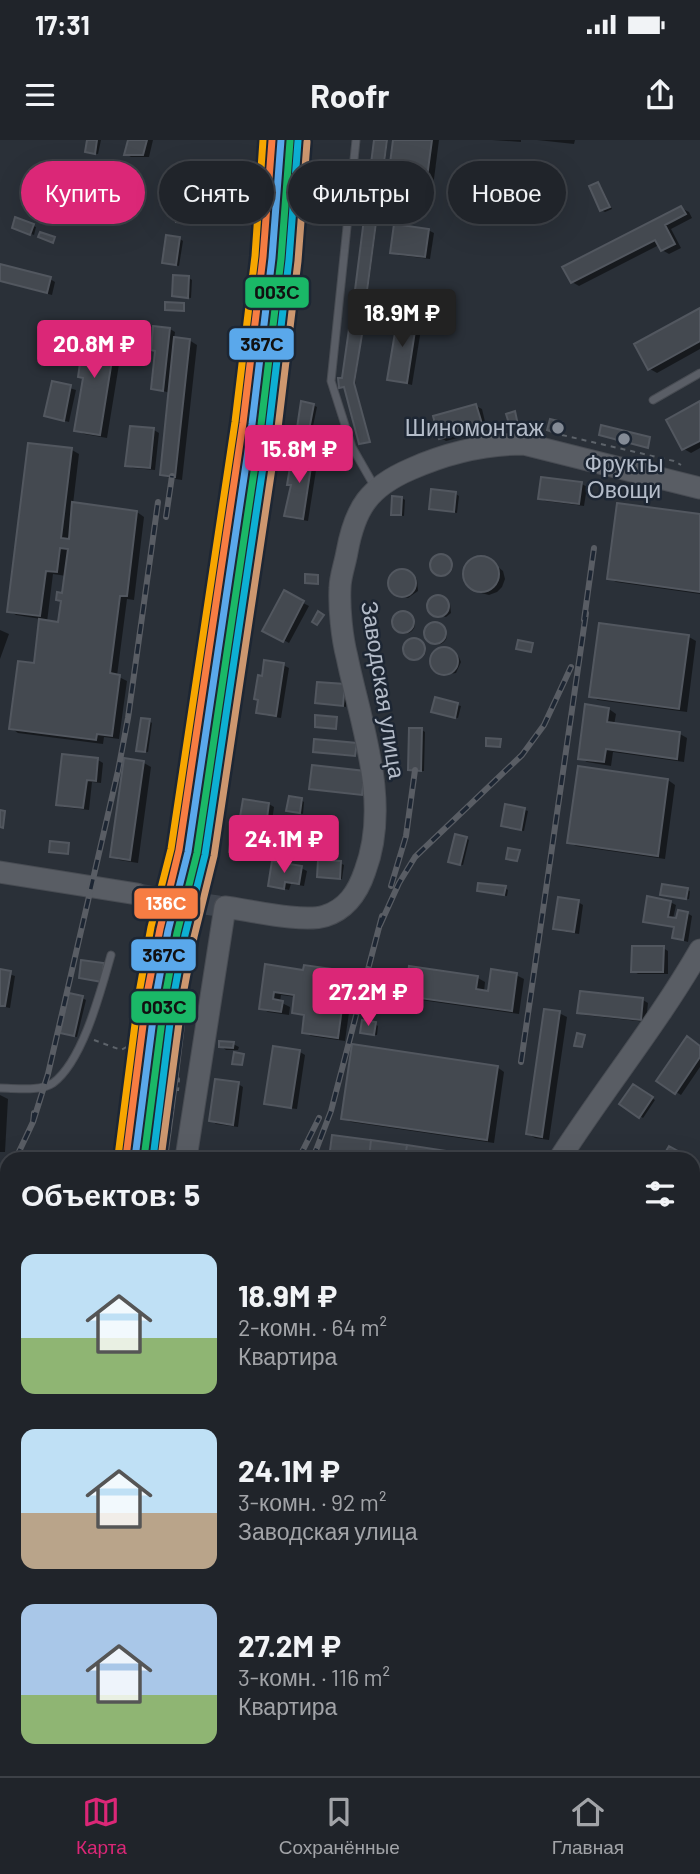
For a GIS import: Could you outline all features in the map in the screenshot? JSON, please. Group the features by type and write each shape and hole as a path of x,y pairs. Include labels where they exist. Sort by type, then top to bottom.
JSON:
{"main road":[{"name":"Заводская улица","path":"187,1152 225,907 293,917 322,917 342,908 358,890 368,865 374,836 373,778 364,724 346,655 340,588 352,527 362,505 376,489 401,473 428,461 500,444 524,444 700,488"},
{"path":"0,872 137,894"},
{"path":"564,1152 677,990 700,950"}],"lane":[{"path":"356,140 331,381 352,447 376,489"},
{"path":"653,400 700,373"},
{"path":"0,1087 29,1089 52,1084 71,1063 97,1006 111,955"}],"path":[{"path":"556,441 564,434 674,461 683,467"},
{"path":"83,1035 121,1049 127,1047 164,1055 179,1079 178,1093"}],"building":[{"path":"87,140 97,140 95,154 85,152"},
{"path":"128,140 147,140 143,155 124,155"},
{"path":"374,140 387,140 384,161 371,161"},
{"path":"393,140 432,140 429,161 390,161"},
{"path":"598,182 610,207 600,211 589,186"},
{"path":"681,206 686,214 665,225 675,244 661,251 655,240 571,283 562,267"},
{"path":"15,217 21,219 21,224 34,224 30,235 12,228"},
{"path":"363,224 376,224 367,291 355,290"},
{"path":"394,224 429,229 425,257 390,253"},
{"path":"40,232 55,237 53,243 38,237"},
{"path":"166,235 180,237 176,265 162,263"},
{"path":"0,264 51,277 47,293 0,281"},
{"path":"173,275 189,276 188,298 172,296"},
{"path":"165,302 184,303 184,311 165,310"},
{"path":"352,308 366,310 354,383 370,442 359,444 344,387 339,388 338,378 342,378"},
{"path":"700,308 700,341 648,370 634,344"},
{"path":"398,315 417,318 407,383 387,380"},
{"path":"153,326 170,328 163,391 151,389 155,351 151,350"},
{"path":"85,329 116,335 100,435 74,431 83,378 78,377"},
{"path":"174,337 190,339 175,477 160,475"},
{"path":"52,381 71,385 64,421 44,416"},
{"path":"301,401 314,404 309,430 297,428"},
{"path":"700,401 700,441 682,450 666,420"},
{"path":"476,404 483,427 439,439 433,416"},
{"path":"515,411 518,425 510,427 506,414"},
{"path":"550,419 562,422 558,434 547,430"},
{"path":"601,425 650,437 648,448 599,435"},
{"path":"130,426 154,428 150,468 125,466"},
{"path":"28,443 72,448 61,538 69,539 72,502 137,511 127,596 120,596 110,673 120,675 112,736 97,734 96,740 9,729 18,661 34,663 39,619 58,622 61,601 56,600 57,592 62,593 68,549 60,548 57,572 46,571 40,616 7,612"},
{"path":"296,451 313,454 303,519 284,516 291,485 287,485 290,467 293,467"},
{"path":"541,477 582,482 579,504 538,499"},
{"path":"431,489 456,492 454,512 429,509"},
{"path":"392,496 402,497 401,515 391,515"},
{"path":"617,503 700,514 700,592 607,579"},
{"path":"441,554 449,557 452,565 449,573 441,576 433,573 430,565 433,557"},
{"path":"481,556 494,561 499,574 494,587 481,592 468,587 463,574 468,561"},
{"path":"402,569 412,573 416,583 412,593 402,597 392,593 388,583 392,573"},
{"path":"305,574 318,575 318,584 305,583"},
{"path":"284,590 304,601 283,642 262,631"},
{"path":"438,595 446,598 449,606 446,614 438,617 430,614 427,606 430,598"},
{"path":"318,611 324,615 317,625 312,622"},
{"path":"403,611 411,614 414,622 411,630 403,633 395,630 392,622 395,614"},
{"path":"435,622 443,625 446,633 443,641 435,644 427,641 424,633 427,625"},
{"path":"599,623 689,635 679,709 589,697"},
{"path":"414,638 422,641 425,649 422,657 414,660 406,657 403,649 406,641"},
{"path":"518,640 533,643 531,652 516,649"},
{"path":"444,647 454,651 458,661 454,671 444,675 434,671 430,661 434,651"},
{"path":"264,660 284,663 276,716 256,713 258,700 254,699"},
{"path":"317,682 345,684 343,706 315,703"},
{"path":"435,697 458,703 455,718 431,712"},
{"path":"585,704 609,708 607,722 680,732 677,759 606,749 604,762 578,759"},
{"path":"315,715 337,717 336,729 315,727"},
{"path":"141,718 150,719 145,752 136,751"},
{"path":"409,728 422,728 421,771 408,770"},
{"path":"486,738 501,739 500,747 486,746"},
{"path":"314,739 357,743 355,756 313,752"},
{"path":"62,754 98,758 96,781 87,780 83,808 56,805"},
{"path":"124,758 144,761 130,860 110,857"},
{"path":"312,765 365,771 362,795 309,789"},
{"path":"578,766 668,779 658,856 567,843"},
{"path":"289,796 302,798 300,813 286,811"},
{"path":"243,799 269,803 262,857 229,852 232,829 238,829"},
{"path":"505,804 525,808 521,830 501,826"},
{"path":"0,810 5,811 3,828 0,827"},
{"path":"455,834 467,837 460,865 448,862"},
{"path":"50,841 69,843 68,854 49,852"},
{"path":"508,848 520,850 517,861 506,859"},
{"path":"318,860 341,861 340,879 317,877"},
{"path":"272,861 302,866 299,884 285,882 284,889 268,886"},
{"path":"478,883 506,886 504,895 477,891"},
{"path":"662,884 688,888 686,899 660,895"},
{"path":"647,896 671,901 668,917 676,918 678,910 688,912 683,940 672,938 674,927 643,922"},
{"path":"558,897 579,900 574,932 553,929"},
{"path":"632,946 664,946 663,972 631,972"},
{"path":"81,960 104,963 102,982 79,978"},
{"path":"265,964 303,970 304,965 347,971 338,1038 302,1033 304,1015 292,1013 294,995 274,992 273,999 283,1001 281,1012 259,1009"},
{"path":"409,966 478,976 476,989 488,991 491,969 517,973 512,1011 405,996"},
{"path":"0,969 11,971 5,1006 0,1006"},
{"path":"580,991 643,998 641,1020 577,1013"},
{"path":"69,993 83,996 74,1036 60,1033"},
{"path":"544,1009 560,1011 542,1137 526,1134"},
{"path":"362,1020 376,1022 374,1035 360,1033"},
{"path":"577,1033 585,1035 582,1047 574,1046"},
{"path":"687,1036 700,1046 700,1057 675,1094 656,1081"},
{"path":"219,1041 234,1042 233,1048 219,1047"},
{"path":"352,1044 498,1066 487,1140 341,1119"},
{"path":"273,1046 300,1050 291,1108 264,1104"},
{"path":"234,1052 244,1054 242,1065 232,1064"},
{"path":"215,1079 239,1082 233,1125 209,1121"},
{"path":"633,1084 653,1097 639,1118 619,1104"},
{"path":"332,1135 371,1140 370,1152 330,1152"},
{"path":"371,1140 407,1145 406,1152 370,1152"},
{"path":"407,1145 453,1152 406,1152"},
{"path":"669,1146 678,1151 677,1152 665,1152"}],"tunnel":[{"path":"137,894 225,907"}],"railway":[{"path":"166,517 172,476"},
{"path":"33,1122 48,1074 118,771 158,502"},
{"path":"584,620 594,548"},
{"path":"521,1062 586,613"},
{"path":"166,1152 206,840 228,713 243,651"},
{"path":"380,925 399,883 415,857 522,755 544,725 571,667"},
{"path":"391,886 406,836 415,770"},
{"path":"315,1152 331,1111 382,916"},
{"path":"19,1152 33,1122 34,1113"},
{"path":"302,1152 319,1118"}],"transit line":[{"path":"119,1152 139,993 151,927 171,849 235,422 255,256 263,140"},
{"name":"136С","path":"127,1152 147,994 179,850 243,423 263,257 272,140"},
{"name":"367С","path":"136,1152 156,996 168,931 188,852 252,424 272,258 281,140"},
{"name":"003С","path":"145,1152 165,997 177,933 197,853 261,425 281,259 290,141"},
{"path":"154,1152 173,999 185,935 205,855 269,427 289,260 298,141"},
{"path":"162,1152 182,1000 214,856 278,428 298,261 307,142"}],"place":[{"name":"Шиномонтаж","path":"558,428"},
{"name":"Фрукты Овощи","path":"624,439"}]}
